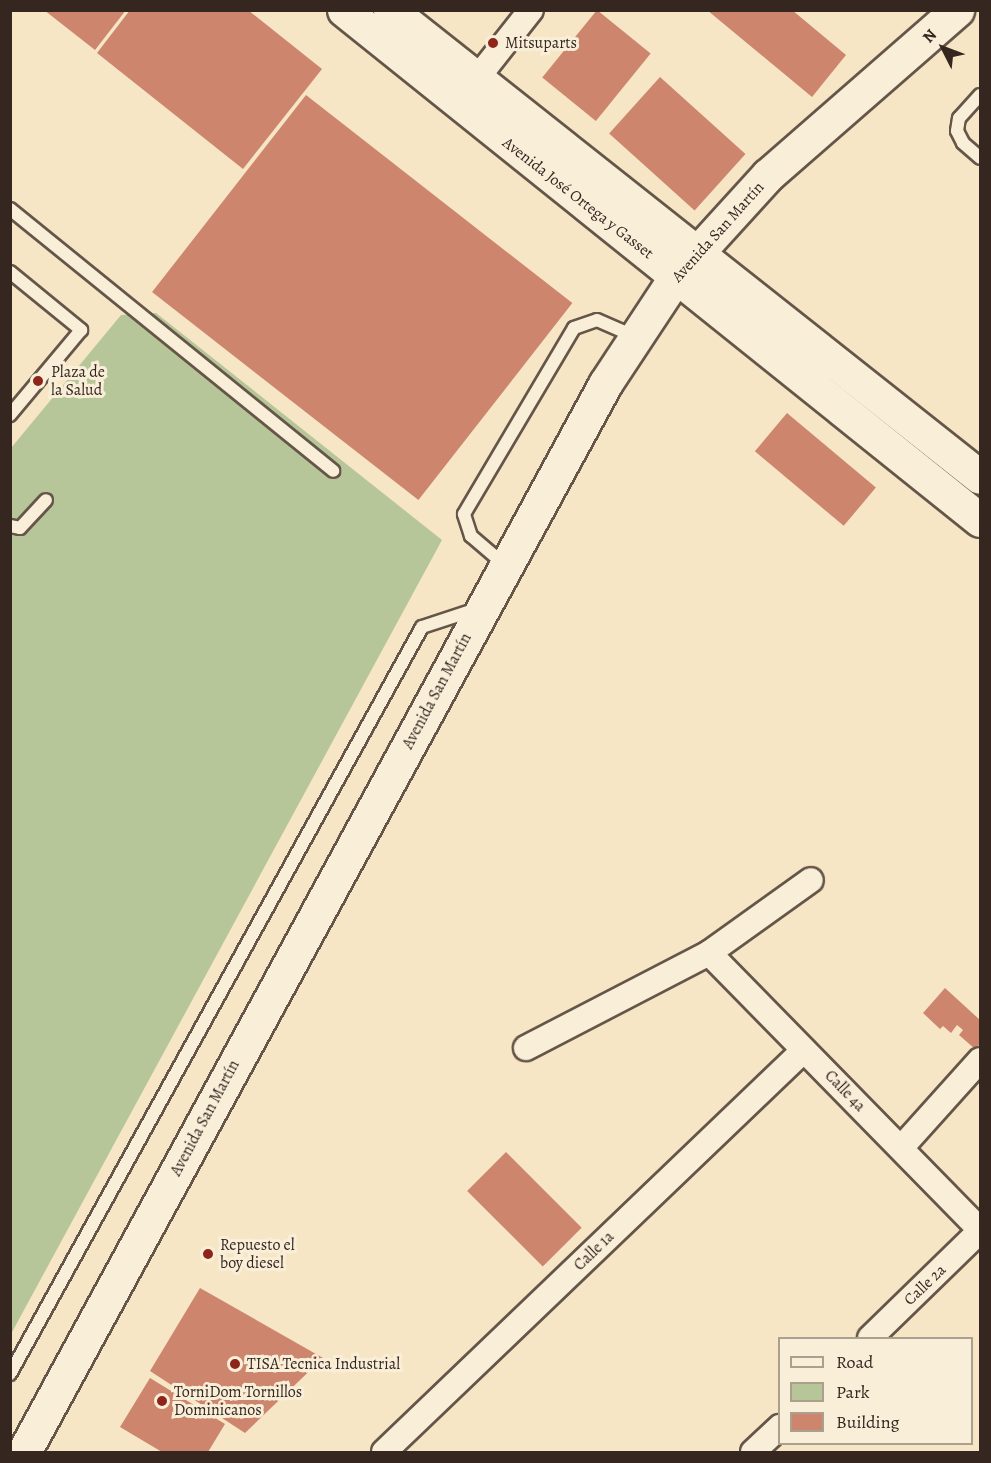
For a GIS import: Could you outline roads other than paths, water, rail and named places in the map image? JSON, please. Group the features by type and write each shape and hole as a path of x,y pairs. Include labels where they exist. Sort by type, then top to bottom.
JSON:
{"main road":[{"name":"Avenida José Ortega y Gasset","path":"344,10 699,252 981,477"},
{"name":"Avenida José Ortega y Gasset","path":"390,10 466,92 677,275 981,520"},
{"name":"Avenida San Martín","path":"24,1452 605,384 677,275 768,175 957,10"}],"street":[{"path":"466,92 531,10"},
{"path":"526,1048 710,952 811,879"},
{"name":"Calle 4a","path":"710,952 981,1230"},
{"name":"Calle 1a","path":"384,1452 804,1050"},
{"path":"901,1148 981,1060"},
{"name":"Calle 2a","path":"871,1337 981,1230"},
{"path":"753,1452 778,1429"}],"lane":[{"path":"981,95 959,118 957,131 963,144 981,158"},
{"path":"10,209 333,471"},
{"path":"10,272 81,330 10,415"},
{"path":"506,565 471,536 464,514 574,328 597,320 636,337"},
{"path":"10,526 20,528 46,500"},
{"path":"10,1374 422,627 482,608"}],"place":[{"name":"Mitsuparts","path":"493,43"},
{"name":"Plaza de la Salud","path":"38,381"},
{"name":"Repuesto el boy diesel","path":"208,1254"},
{"name":"TISA Tecnica Industrial","path":"235,1364"},
{"name":"TorniDom Tornillos Dominicanos","path":"162,1401"}]}
